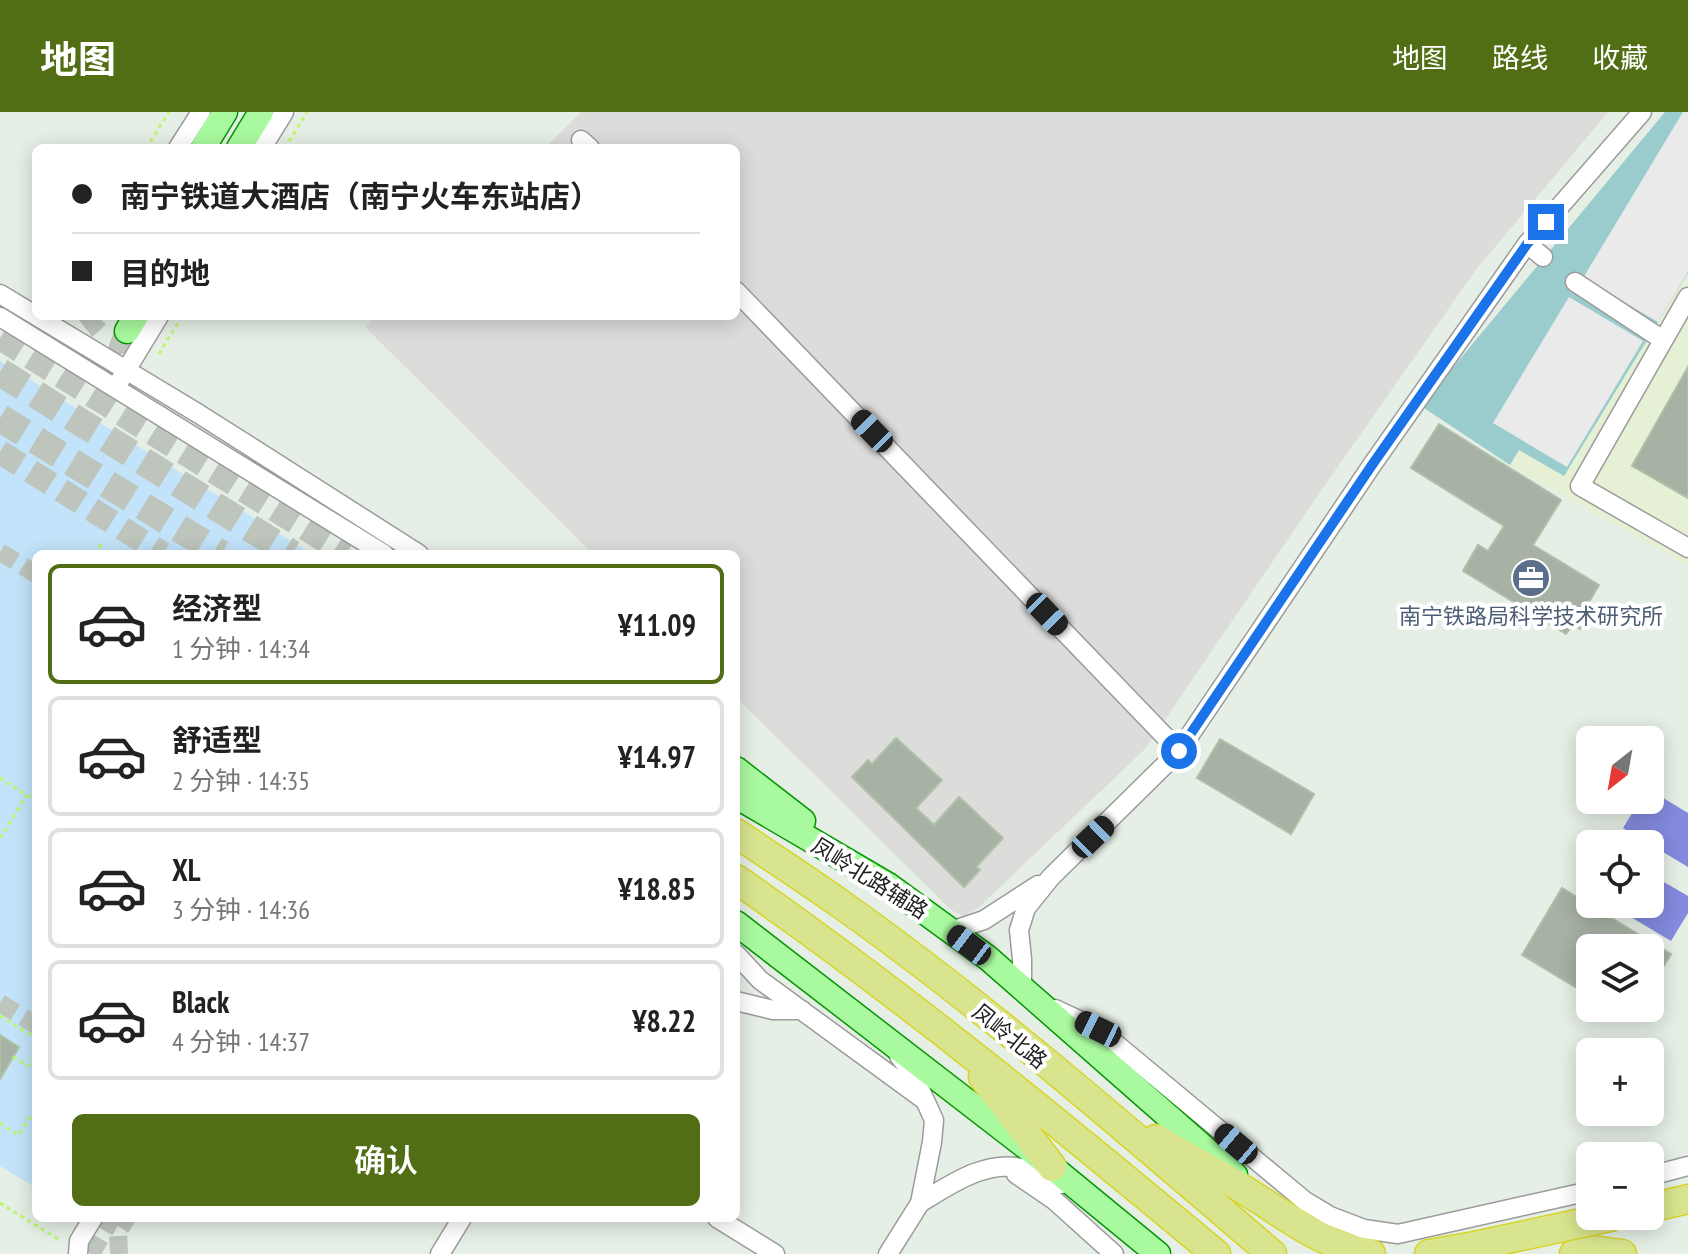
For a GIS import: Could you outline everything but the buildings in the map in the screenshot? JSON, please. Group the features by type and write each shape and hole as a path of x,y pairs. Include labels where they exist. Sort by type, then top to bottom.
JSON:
{"highway":[{"name":"凤岭北路","path":"740,836 843,906 1090,1100 1272,1254"},
{"name":"凤岭北路","path":"740,882 823,939 951,1036 1216,1254"},
{"path":"951,1036 1052,1167"},
{"path":"1090,1100 1255,1196 1316,1237 1344,1249 1371,1254"},
{"path":"1664,1205 1688,1199"},
{"path":"1429,1254 1576,1224"},
{"path":"1574,1254 1592,1250 1622,1254"}],"main road":[{"path":"205,144 225,112"},
{"path":"241,144 261,112"},
{"path":"740,772 888,885"},
{"name":"凤岭北路辅路","path":"740,798 888,885 988,958 1322,1254"},
{"path":"740,926 1052,1167 1158,1254"},
{"path":"740,932 772,949"}],"street":[{"path":"181,144 201,112"},
{"path":"264,144 284,112"},
{"path":"1576,1194 1398,1234 1352,1225 1305,1201 1098,1029 1027,993 1019,930 1026,908 1051,877 1179,751 1372,465 1527,244 1642,112"},
{"path":"1527,244 1543,257"},
{"path":"1575,282 1663,340"},
{"path":"0,294 32,314"},
{"path":"740,295 1179,751"},
{"path":"1688,297 1580,486 1688,548"},
{"path":"0,317 378,550"},
{"path":"42,320 199,414 413,550"},
{"path":"52,350 71,320"},
{"path":"115,388 126,372 135,331 153,320"},
{"path":"951,931 984,920 1051,877"},
{"path":"740,958 760,980 925,1101"},
{"path":"740,1002 773,1010 802,1010"},
{"path":"885,1038 913,1074 934,1120 920,1203 888,1254"},
{"path":"1664,1172 1688,1166"},
{"path":"920,1203 978,1171 999,1167 1024,1168 1069,1187 1094,1202"},
{"path":"999,1167 1025,1178 1114,1254"},
{"path":"1554,1200 1574,1254"},
{"path":"78,1252 79,1241 91,1222"},
{"path":"440,1254 460,1222"},
{"path":"723,1222 775,1254"}],"path":[{"path":"149,144 169,112"},
{"path":"287,144 307,112"},
{"path":"159,354 180,320"},
{"path":"100,544 101,550"},
{"path":"0,778 32,798"},
{"path":"0,838 27,795"},
{"path":"0,1016 32,1036"},
{"path":"13,1057 28,1066 32,1060"},
{"path":"0,1123 18,1135 32,1115"},
{"path":"0,1203 78,1252"}],"shaded area":[{"path":"581,112 1608,112 1475,271 1145,749 977,909 963,916 951,910 740,701 740,550 589,550 365,327 372,320 740,320 740,144 549,144"},
{"path":"1665,112 1688,112 1688,566 1510,465 1421,406"},
{"path":"1665,112 1688,112 1688,273 1564,476 1519,450 1510,465 1421,406"},
{"path":"1683,112 1688,112 1688,272 1658,322 1583,278"},
{"path":"1569,297 1643,341 1567,467 1493,423"},
{"path":"0,361 306,550 32,550 32,1186 0,1166"},
{"path":"1664,798 1688,813 1688,867 1664,853 1664,830 1623,828 1632,814 1664,814"},
{"path":"1664,882 1688,896 1688,913 1671,941 1664,934 1632,918 1664,918"}],"tunnel":[{"path":"53,344 77,333 93,320"},
{"path":"127,331 121,347 128,390"},
{"path":"0,338 340,550"},
{"path":"0,372 286,550"},
{"path":"0,418 214,550"},
{"path":"0,452 157,550"},
{"path":"0,552 32,572"},
{"path":"0,1003 32,1023"},
{"path":"91,1254 110,1222"},
{"path":"119,1254 118,1232 124,1222"}],"place":[{"name":"南宁铁路局科学技术研究所","path":"1531,578"}],"route":[{"path":"1179,751 1372,465 1527,244 1546,222"}]}
